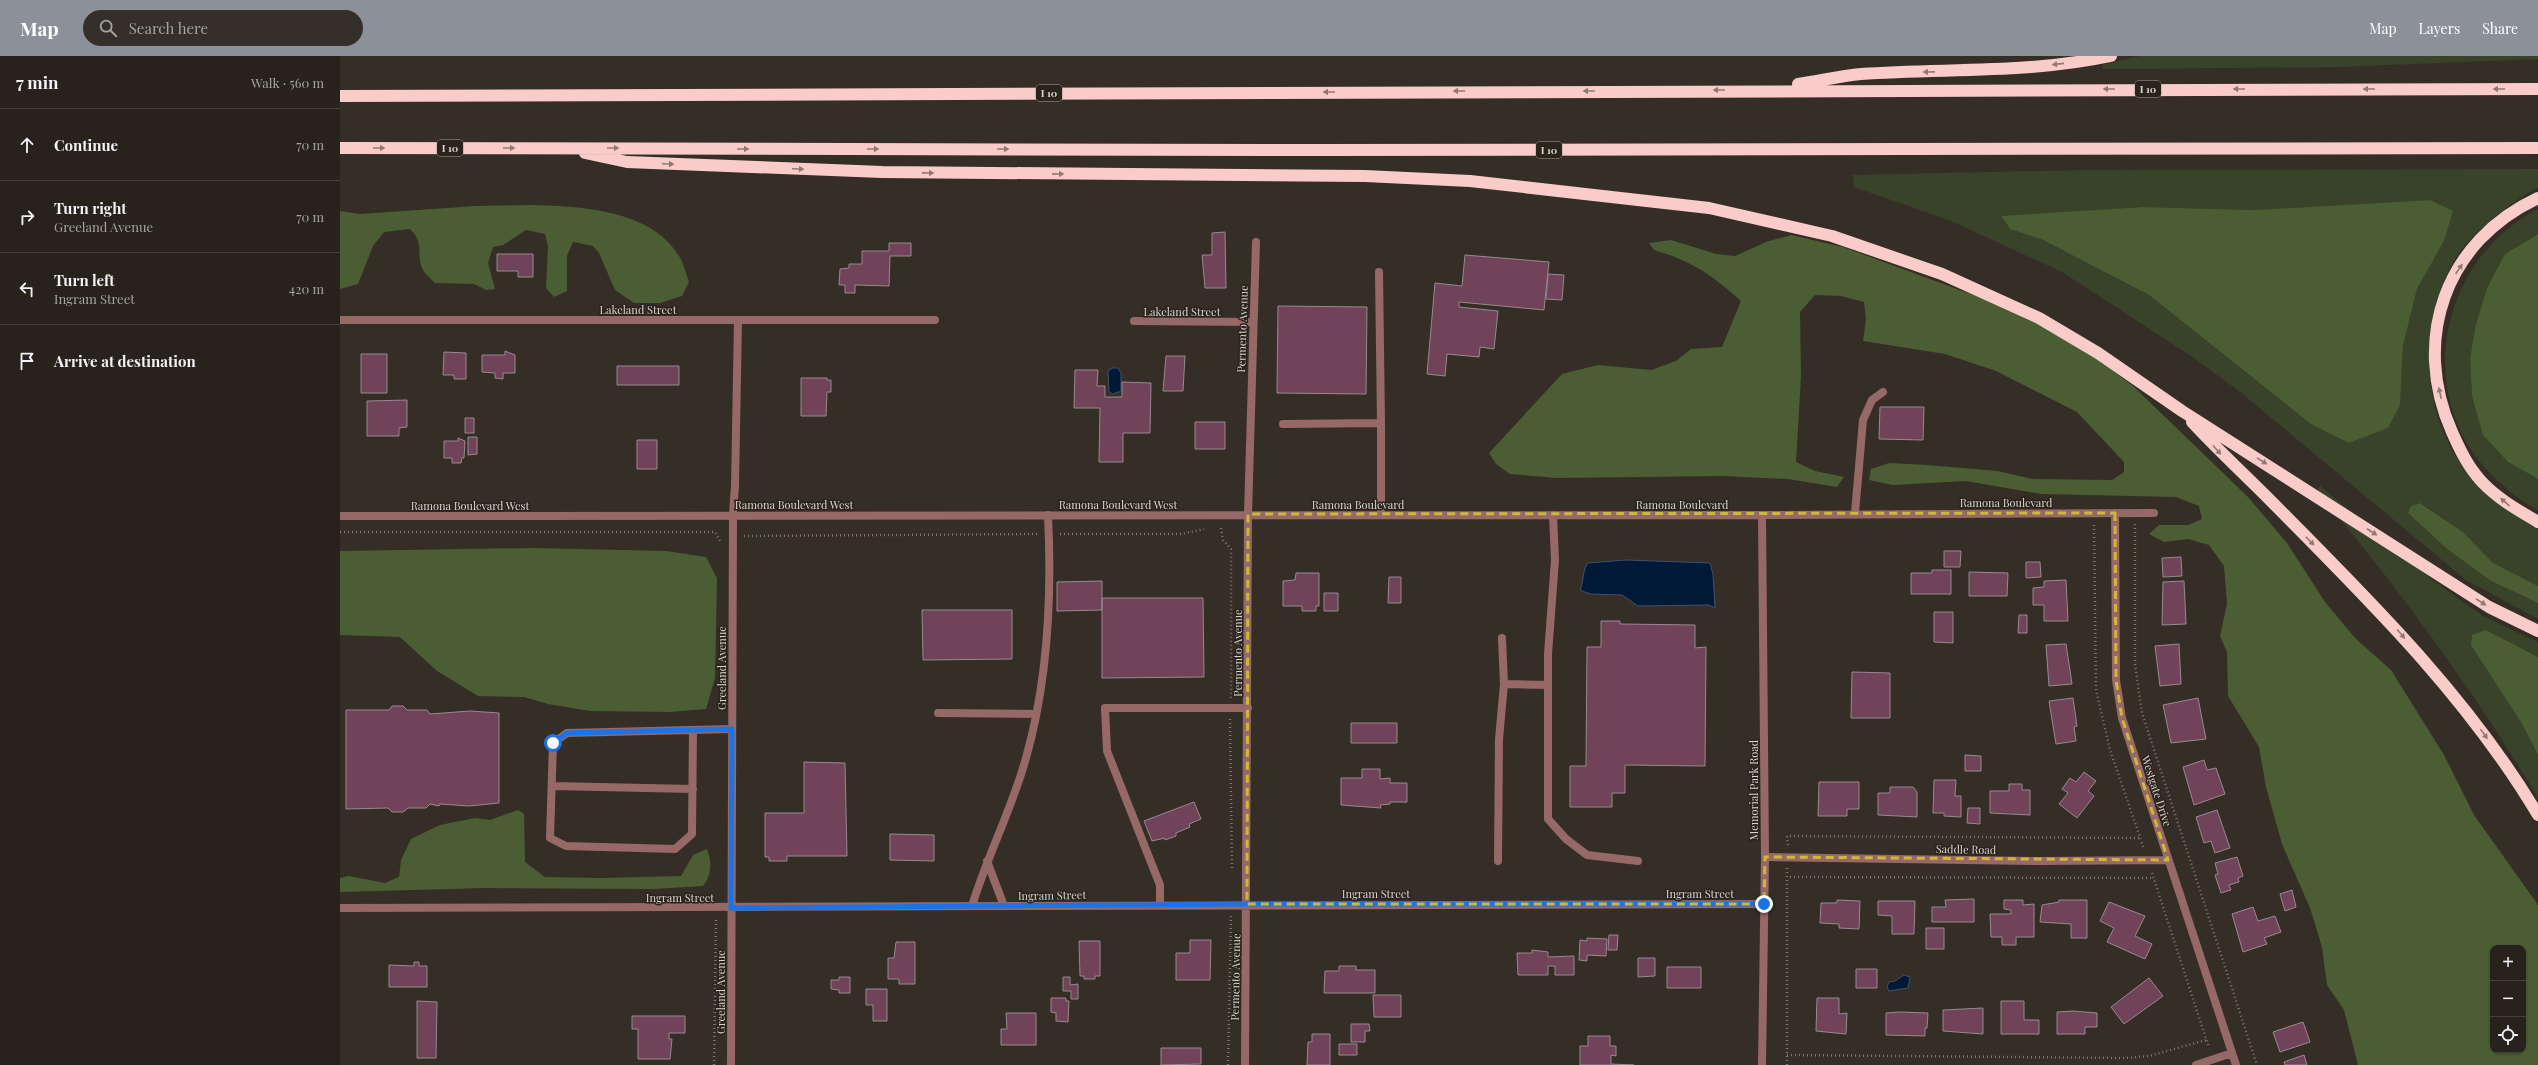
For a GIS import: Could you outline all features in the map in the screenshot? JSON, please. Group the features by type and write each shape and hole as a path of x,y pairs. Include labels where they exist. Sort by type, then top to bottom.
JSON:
{"highway":[{"path":"1758,90 1860,74 1996,71 2082,62 2111,56"},
{"name":"I 10","path":"340,96 1758,90 2538,89"},
{"name":"I 10","path":"340,148 1334,150 2538,148"},
{"path":"560,148 628,162 882,172 1365,176 1440,180 1709,208 1832,236 1942,274 2039,318 2098,353 2182,411 2489,607 2538,631"},
{"path":"2538,198 2512,213 2478,241 2449,285 2439,309 2435,332 2434,364 2444,414 2462,456 2481,481 2510,506 2538,522"},
{"path":"2182,411 2223,456 2260,490 2396,628 2461,703 2518,781 2538,815"}],"street":[{"name":"Permento Avenue","path":"1245,1065 1248,514 1256,242"},
{"path":"1378,272 1381,515"},
{"name":"Lakeland Street","path":"340,320 935,320"},
{"name":"Greeland Avenue","path":"731,1065 733,515 735,486 738,320"},
{"name":"Lakeland Street","path":"1134,322 1253,322"},
{"path":"1855,513 1857,475 1863,420 1872,400 1883,392"},
{"path":"1283,424 1381,423"},
{"name":"Ramona Boulevard","path":"1248,514 1762,515 1855,513 2154,513"},
{"name":"Westgate Drive","path":"2115,513 2116,680 2122,718 2236,1065"},
{"name":"Ramona Boulevard West","path":"340,516 1248,514"},
{"path":"972,906 987,861 1007,814 1026,758 1036,714 1046,640 1049,534 1048,515"},
{"path":"1553,515 1554,560 1548,684 1548,819 1566,839 1587,855 1638,861"},
{"name":"Memorial Park Road","path":"1762,515 1765,857 1762,1065"},
{"path":"1498,861 1498,739 1504,684 1502,638"},
{"path":"1504,684 1548,684"},
{"path":"1160,905 1160,884 1107,751 1105,708 1248,708"},
{"path":"938,713 1036,714"},
{"path":"693,730 692,834 675,849 566,846 550,838 553,743 567,733 732,729"},
{"path":"552,786 693,789"},
{"name":"Saddle Road","path":"1765,857 2040,861 2168,860"},
{"path":"987,861 1004,906"},
{"name":"Ingram Street","path":"340,908 731,908 1232,904 1764,904"},
{"path":"2196,1065 2232,1053"}],"path":[{"path":"2136,513 2135,664 2142,713 2257,1065"},
{"path":"1215,528 1222,528 1223,540 1230,549 1232,873"},
{"path":"717,536 1169,534 1208,529"},
{"path":"340,532 715,532 723,548"},
{"path":"1787,1065 1788,877"},
{"path":"1228,1065 1232,904"},
{"path":"714,1065 714,972 717,908"},
{"path":"1787,1055 2125,1058 2149,1056 2206,1040"}],"highlighted area":[{"path":"2115,513 2116,680 2122,718 2168,860 1765,857 1764,904 1247,904 1248,514"}],"green space":[{"path":"2140,56 2538,56 2538,59 2339,67 2103,69 2102,65"},
{"path":"2538,169 2538,188 2529,192 2482,228 2468,242 2451,266 2441,288 2434,311 2430,336 2429,361 2431,386 2436,410 2444,433 2455,455 2463,467 2492,497 2514,514 2538,528 2538,586 2493,563 2463,532 2421,503 2408,513 2447,549 2491,581 2538,603 2538,619 2466,580 2239,391 2191,356 2062,272 1951,221 1854,187 1853,175 2085,170","holes":["2430,200 2444,241 2417,289 2403,346 2400,405 2349,443 2312,425 2149,295 2043,240 2010,229 2001,217 2143,207 2254,210"]},
{"path":"2430,200 2453,211 2444,241 2417,289 2403,346 2400,405 2388,428 2349,443 2312,425 2149,295 2043,240 2010,229 2001,216 2143,207 2254,210"},
{"path":"529,205 591,209 632,219 651,228 667,240 682,262 689,282 682,296 660,303 634,303 615,290 599,253 593,246 573,242 567,256 567,291 554,297 546,288 548,246 545,234 526,230 503,245 493,247 488,263 495,289 486,290 474,284 435,283 422,268 420,263 419,244 415,234 410,229 384,232 373,246 358,284 340,289 340,211 360,214 476,206"},
{"path":"2538,209 2538,234 2505,254 2475,328 2470,359 2472,396 2508,462 2538,479 2538,510 2511,492 2497,480 2470,448 2453,412 2446,373 2447,334 2458,297 2477,262 2504,232"},
{"path":"2538,234 2538,479 2508,462 2483,435 2472,396 2470,359 2475,328 2487,288 2505,254"},
{"path":"1791,235 1843,247 1995,303 2062,332 2133,386 2248,497 2287,543 2325,602 2355,638 2391,670 2444,755 2474,815 2538,905 2538,1065 2358,1065 2344,1010 2327,985 2322,947 2310,908 2282,844 2266,787 2259,747 2228,696 2227,652 2220,636 2227,604 2224,566 2209,545 2188,539 2164,542 2149,534 2159,525 2188,525 2202,519 2199,506 2176,497 2042,494 1966,481 1893,485 1869,480 1871,469 1889,463 1998,471 2032,479 2112,480 2124,472 2124,462 2077,412 1996,371 1945,354 1863,341 1866,319 1864,302 1841,296 1815,295 1800,312 1801,376 1796,462 1815,471 1844,477 1837,487 1788,479 1722,476 1557,478 1510,474 1496,464 1489,453 1562,374 1598,365 1651,370 1676,361 1691,349 1722,347 1741,301 1711,276 1691,264 1654,250 1649,243 1671,240 1716,254 1735,256 1766,242"},
{"path":"2320,486 2431,579 2483,616 2538,642 2538,657 2486,630 2521,722 2538,755 2538,798 2488,718 2434,640 2377,565 2317,491"},
{"path":"2420,503 2463,532 2493,563 2538,586 2538,603 2491,581 2447,549 2408,513 2411,506"},
{"path":"533,548 666,551 706,557 717,578 715,678 706,709 669,712 590,711 548,704 524,697 478,696 437,671 400,637 340,635 340,551"},
{"path":"2486,630 2538,657 2538,755 2521,722 2471,645 2472,635"},
{"path":"518,810 524,814 525,862 545,877 601,878 681,876 693,855 707,849 710,859 710,873 703,886 654,889 487,888 340,892 340,878 349,876 385,883 399,877 401,860 411,839 440,825 475,818 490,820"}],"water":[{"path":"1112,368 1118,368 1121,373 1121,391 1113,394 1109,392 1108,371"},
{"path":"1626,560 1710,563 1713,574 1715,608 1709,605 1638,606 1622,595 1590,594 1580,590 1588,563"},
{"path":"1904,975 1910,977 1908,988 1889,991 1887,987 1889,982 1895,981"}],"building":[{"path":"1225,232 1226,288 1205,288 1202,255 1212,255 1212,233"},
{"path":"889,243 911,243 911,256 890,256 889,286 855,285 855,293 845,293 845,285 839,285 840,269 849,268 849,264 862,264 862,251 889,251"},
{"path":"497,254 533,254 533,277 518,277 518,271 497,271"},
{"path":"1465,255 1549,262 1544,310 1459,302 1459,307 1498,311 1494,349 1480,347 1479,357 1447,354 1445,376 1427,374 1435,283 1462,286"},
{"path":"1548,274 1564,275 1562,300 1546,299"},
{"path":"1278,306 1367,307 1366,394 1277,393"},
{"path":"505,351 515,355 515,373 503,373 503,379 495,378 495,373 482,372 482,355 505,355"},
{"path":"444,352 466,353 466,379 454,379 454,375 443,375"},
{"path":"361,354 387,354 387,393 361,393"},
{"path":"1166,356 1185,356 1183,391 1163,391"},
{"path":"617,366 679,366 679,385 617,385"},
{"path":"1075,370 1098,370 1097,386 1105,386 1105,397 1122,397 1122,382 1151,383 1150,433 1123,433 1123,462 1099,462 1100,408 1074,408"},
{"path":"801,378 827,378 827,380 831,380 831,392 827,392 826,416 801,416"},
{"path":"407,400 407,427 399,428 399,436 367,436 367,401"},
{"path":"1880,407 1924,407 1923,440 1879,439"},
{"path":"465,418 474,418 474,433 465,433"},
{"path":"1195,422 1225,422 1225,449 1195,449"},
{"path":"468,437 477,437 477,454 468,455"},
{"path":"458,438 465,441 464,458 462,458 461,463 452,463 452,458 444,458 444,441 458,441"},
{"path":"637,440 657,440 657,469 637,469"},
{"path":"1944,551 1961,551 1960,567 1944,567"},
{"path":"2181,557 2182,576 2163,577 2162,558"},
{"path":"2026,562 2040,562 2041,577 2026,578"},
{"path":"1932,570 1951,570 1951,594 1911,594 1911,573 1932,573"},
{"path":"1969,572 2008,573 2007,596 1969,596"},
{"path":"1296,573 1319,573 1319,606 1316,606 1316,611 1302,611 1302,606 1283,606 1283,581 1295,580"},
{"path":"1389,577 1401,577 1401,603 1388,603"},
{"path":"2066,580 2068,621 2044,621 2044,605 2033,605 2033,588 2044,587 2044,581"},
{"path":"1102,581 1102,610 1057,611 1057,582"},
{"path":"2184,581 2186,624 2162,625 2163,582"},
{"path":"1324,593 1338,593 1338,611 1324,611"},
{"path":"1102,598 1203,598 1204,677 1102,678"},
{"path":"922,610 1012,610 1012,659 923,660"},
{"path":"1934,612 1953,612 1953,643 1934,642"},
{"path":"2019,615 2027,615 2027,633 2018,633"},
{"path":"1601,621 1620,621 1620,624 1695,625 1695,648 1706,647 1705,766 1625,765 1625,793 1612,793 1612,807 1570,807 1570,766 1586,766 1587,647 1601,647"},
{"path":"2066,644 2072,684 2049,686 2046,645"},
{"path":"2179,644 2181,684 2160,686 2155,646"},
{"path":"1852,672 1890,673 1890,718 1851,718"},
{"path":"2073,698 2077,726 2074,727 2076,741 2056,744 2049,701"},
{"path":"2198,698 2206,739 2171,743 2163,705"},
{"path":"392,706 403,706 407,710 427,710 430,714 470,711 499,713 499,803 469,806 440,804 439,806 430,804 426,808 408,808 403,812 392,812 388,808 346,809 346,710 389,710"},
{"path":"1351,723 1397,723 1397,743 1351,743"},
{"path":"1965,755 1981,756 1981,771 1965,771"},
{"path":"2204,760 2207,770 2216,768 2225,794 2194,805 2183,767"},
{"path":"804,762 845,763 847,856 787,856 787,861 769,861 769,857 765,857 765,813 804,813"},
{"path":"1362,769 1380,769 1380,779 1390,778 1390,783 1407,783 1407,802 1390,802 1390,804 1380,805 1381,808 1341,805 1341,778 1362,778"},
{"path":"2084,772 2096,781 2088,791 2094,796 2077,818 2059,804 2068,793 2062,789 2070,778 2076,782"},
{"path":"1934,780 1956,780 1955,796 1961,796 1961,817 1944,816 1944,813 1933,813"},
{"path":"1819,782 1859,782 1859,809 1847,809 1847,816 1818,816"},
{"path":"2009,784 2022,784 2022,790 2030,790 2030,815 1990,813 1990,791 2009,791"},
{"path":"1890,787 1913,787 1917,792 1917,817 1878,815 1878,793 1890,793"},
{"path":"1194,802 1201,819 1189,824 1190,827 1176,833 1176,836 1165,840 1165,838 1152,841 1144,821"},
{"path":"1968,808 1980,808 1980,824 1967,823"},
{"path":"2217,810 2230,848 2215,853 2211,841 2204,843 2196,817"},
{"path":"890,834 934,835 934,861 890,860"},
{"path":"2237,857 2243,876 2238,878 2239,882 2229,885 2231,890 2221,893 2215,875 2218,874 2215,863"},
{"path":"2292,890 2296,907 2285,911 2280,894"},
{"path":"1974,899 1974,922 1932,922 1932,907 1946,907 1945,900"},
{"path":"1837,900 1860,901 1859,929 1839,928 1839,924 1820,923 1821,903 1837,903"},
{"path":"2004,900 2023,900 2023,905 2034,904 2034,937 2016,937 2016,945 2002,945 2002,937 1991,937 1990,914 2011,914 2011,910 2004,909"},
{"path":"2059,900 2087,900 2087,938 2071,938 2071,924 2040,922 2042,905 2059,902"},
{"path":"1878,901 1915,901 1914,934 1892,934 1892,916 1878,915"},
{"path":"2109,902 2145,916 2135,936 2152,944 2145,959 2107,942 2114,928 2100,921"},
{"path":"2253,907 2258,921 2275,916 2281,932 2264,938 2267,944 2243,952 2232,914"},
{"path":"1926,928 1944,928 1944,949 1926,949"},
{"path":"1609,935 1618,935 1617,950 1608,950"},
{"path":"1587,938 1607,939 1606,956 1587,955 1587,961 1579,960 1580,940 1587,941"},
{"path":"1190,940 1211,940 1210,980 1176,980 1176,953 1190,953"},
{"path":"1079,941 1100,941 1100,976 1095,976 1095,979 1084,979 1084,976 1080,976"},
{"path":"896,942 915,942 915,984 899,984 899,979 888,979 888,958 894,958"},
{"path":"1532,950 1548,952 1548,957 1574,956 1574,975 1555,975 1555,966 1548,966 1548,975 1518,975 1517,953 1532,953"},
{"path":"1638,958 1655,958 1655,976 1638,977"},
{"path":"414,962 419,962 419,966 427,966 427,987 389,987 389,965 414,966"},
{"path":"1339,966 1356,966 1356,970 1375,970 1375,993 1324,993 1325,971 1339,971"},
{"path":"1667,967 1701,967 1701,988 1667,988"},
{"path":"1856,969 1877,969 1877,988 1856,988"},
{"path":"839,977 850,977 850,993 839,993 839,990 831,989 831,980 839,980"},
{"path":"1063,977 1070,977 1070,985 1078,984 1078,999 1071,999 1071,991 1063,991"},
{"path":"2149,978 2163,996 2124,1024 2111,1007"},
{"path":"866,989 887,989 887,1021 873,1021 873,1005 866,1005"},
{"path":"1373,995 1401,995 1401,1017 1374,1017"},
{"path":"1051,998 1066,998 1066,1001 1069,1001 1068,1022 1056,1021 1056,1013 1051,1012"},
{"path":"1817,998 1839,998 1839,1014 1847,1013 1846,1034 1816,1031"},
{"path":"417,1001 437,1002 436,1058 417,1058"},
{"path":"2001,1001 2024,1001 2024,1020 2039,1020 2039,1034 2001,1034"},
{"path":"1983,1008 1983,1034 1943,1031 1943,1010"},
{"path":"2073,1011 2097,1013 2097,1027 2085,1027 2085,1034 2057,1034 2057,1012"},
{"path":"1006,1013 1036,1013 1036,1045 1001,1045 1001,1029 1007,1029"},
{"path":"1886,1013 1928,1013 1925,1036 1886,1035"},
{"path":"632,1016 685,1016 685,1033 669,1033 669,1039 672,1039 670,1059 638,1059 638,1029 632,1029"},
{"path":"2303,1022 2310,1042 2280,1052 2273,1032"},
{"path":"1351,1024 1369,1024 1370,1031 1365,1031 1365,1042 1351,1042"},
{"path":"1312,1034 1330,1034 1330,1065 1307,1065 1308,1042 1312,1042"},
{"path":"1588,1036 1610,1036 1610,1046 1616,1046 1616,1056 1611,1055 1611,1064 1634,1065 1580,1065 1580,1046 1588,1046"},
{"path":"1339,1044 1357,1044 1357,1055 1339,1055"},
{"path":"1161,1048 1201,1048 1201,1064 1161,1065"},
{"path":"2304,1055 2307,1065 2285,1065 2284,1062"}],"route":[{"path":"553,743 567,733 732,729 731,908 1247,904 1764,904"}]}
